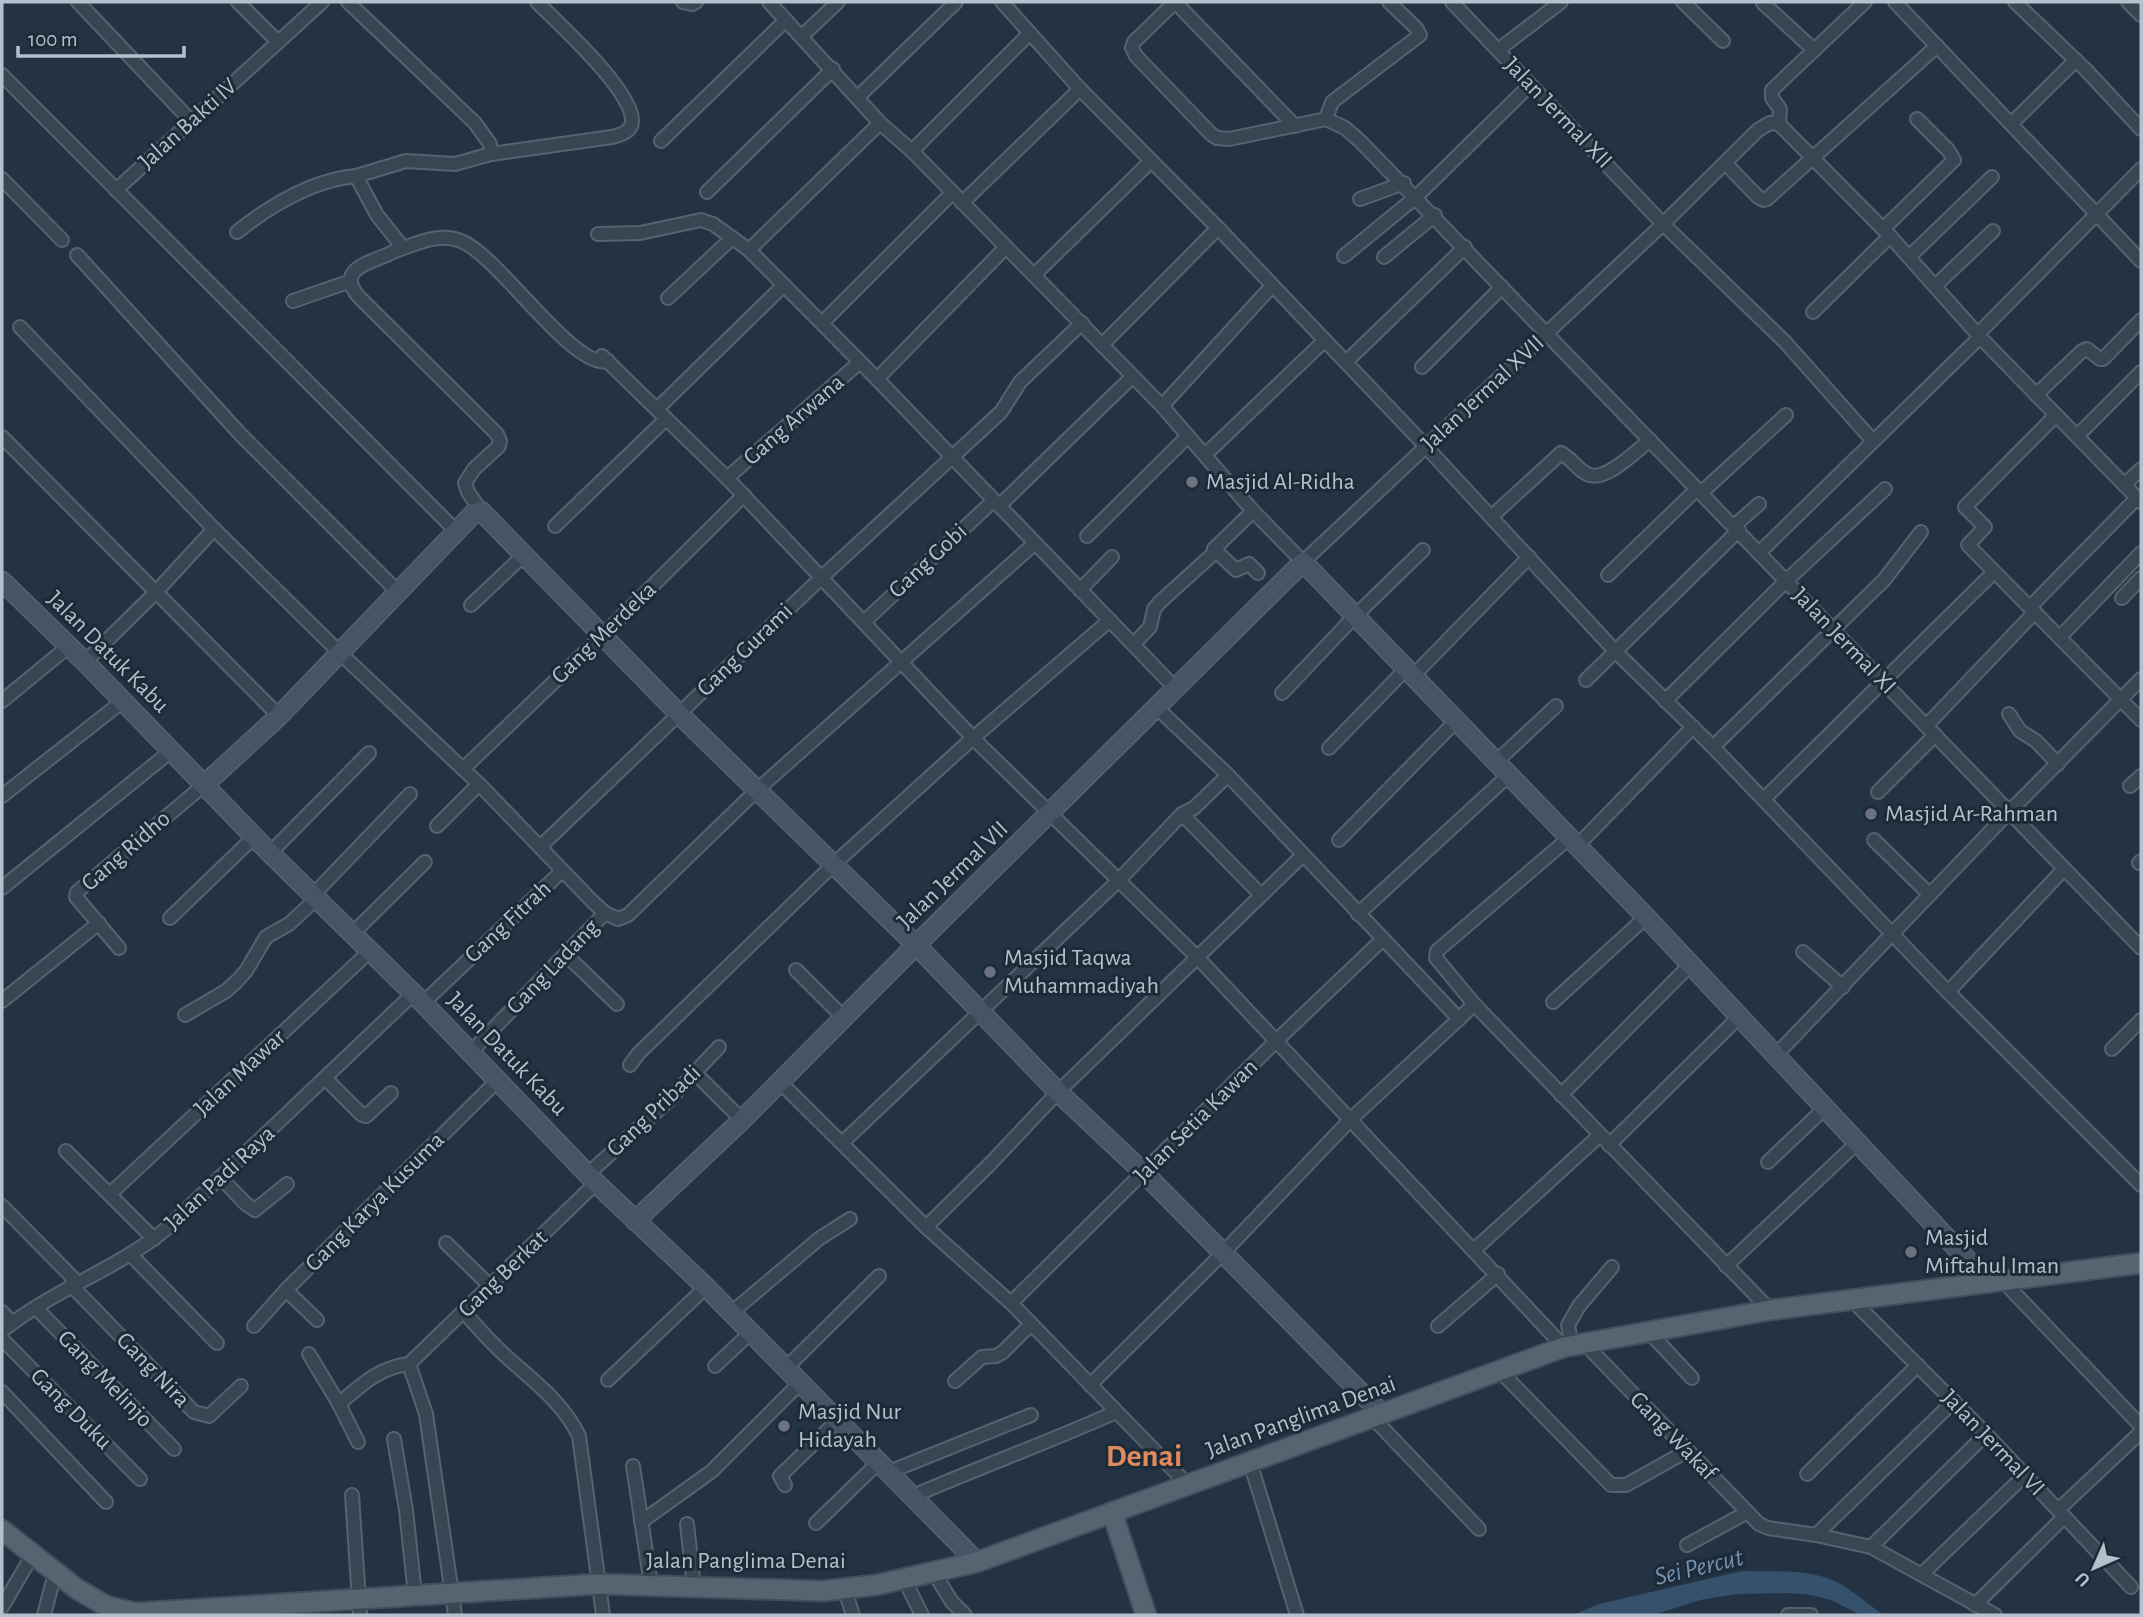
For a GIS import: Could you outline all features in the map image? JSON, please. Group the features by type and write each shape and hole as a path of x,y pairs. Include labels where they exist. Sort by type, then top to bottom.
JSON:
{"main road":[{"name":"Jalan Panglima Denai","path":"2,1530 76,1590 106,1606 136,1614 359,1608 415,1595 599,1584 795,1591 844,1588 904,1579 977,1562 1573,1345 1770,1310 2141,1263"},
{"path":"1112,1512 1146,1615"}],"street":[{"path":"78,2 191,121"},
{"path":"238,2 278,42"},
{"name":"Jalan Bakti IV","path":"116,190 322,2"},
{"path":"348,2 475,123 490,144 491,154"},
{"path":"237,232 268,210 311,187 339,177 356,176 406,161 456,164 491,154 624,134 632,121 619,90 537,2"},
{"path":"683,2 696,2"},
{"path":"769,2 880,123 912,151 1162,406 1354,617 1510,774 1825,1108 2141,1426"},
{"path":"802,36 838,2"},
{"path":"858,97 956,2"},
{"path":"1002,2 1028,34 1346,362 1615,651 1713,747 1948,992 2141,1185"},
{"path":"1295,127 1175,2 1135,42 1132,48 1136,56 1217,138 1229,139 1295,127 1326,119 1332,102 1420,35 1389,2"},
{"name":"Jalan Jermal XII","path":"1452,2 1663,224 1785,342 1873,441"},
{"path":"1498,50 1561,2"},
{"path":"1683,2 1723,41"},
{"path":"1865,2 1772,90 1772,98 1780,109 1779,124 1887,233 1979,336 2139,500 2032,610 1878,792"},
{"path":"1895,2 2141,261"},
{"path":"2015,2 2076,60 2141,129"},
{"path":"2129,2 2141,15"},
{"path":"1763,3 1814,50"},
{"path":"662,141 786,20"},
{"path":"912,151 1028,34"},
{"path":"1726,164 1764,200 1937,46"},
{"path":"2011,124 2076,60"},
{"path":"707,192 833,69"},
{"path":"2,75 456,531"},
{"path":"1344,256 1416,197 1530,85"},
{"path":"961,203 1080,89"},
{"name":"Jalan Jermal XI","path":"1326,119 1345,128 1404,183 2008,813 2141,948"},
{"path":"1813,312 1954,160 1948,150 1917,119"},
{"name":"Jalan Jermal XVII","path":"1303,562 1663,224 1763,126 1770,122 1779,124"},
{"path":"749,250 880,123"},
{"path":"1034,275 1151,161"},
{"path":"1760,552 1979,336 2141,169"},
{"path":"356,176 377,215 400,244 398,250 353,272 351,281 358,296 497,434 500,441 499,446 474,469 465,483 481,511 679,714 916,945 1058,1092 1144,1173 1378,1416 1479,1529"},
{"path":"1909,257 1992,177"},
{"path":"2,179 62,240"},
{"path":"1360,200 1404,183"},
{"path":"822,323 952,193"},
{"path":"1384,257 1435,215"},
{"path":"597,234 640,233 701,220 713,224 749,250 1176,689"},
{"path":"1102,345 1218,228"},
{"path":"1935,286 1993,231"},
{"name":"Gang Wakaf","path":"398,250 436,238 460,240 497,268 552,328 595,362 605,359 744,495 973,738 1197,957 1498,1274 1687,1451 1746,1513 1763,1526 1816,1535"},
{"path":"668,298 732,238"},
{"path":"877,379 1006,247"},
{"path":"1346,362 1465,247"},
{"path":"77,255 242,435 399,593"},
{"path":"293,301 351,281"},
{"path":"555,526 784,285"},
{"path":"1162,406 1272,286"},
{"path":"1422,367 1503,287"},
{"path":"2036,395 2084,349 2103,359 2141,320"},
{"name":"Gang Gurami","path":"540,847 822,577 1001,412 1020,382 1082,323"},
{"path":"20,327 214,529 479,784 605,913 618,919 628,915 757,791 1034,544"},
{"path":"1205,455 1325,340"},
{"name":"Gang Arwana","path":"727,478 860,362"},
{"path":"2077,436 2141,372"},
{"name":"Gang Gobi","path":"864,622 1132,377"},
{"path":"1608,575 1787,415"},
{"path":"2056,415 1965,507 1985,527 1968,545 2141,720"},
{"path":"1087,536 1188,436"},
{"path":"2,437 279,716"},
{"path":"1491,517 1561,453 1589,475 1599,476 1615,468 1650,440"},
{"path":"2124,485 2141,469"},
{"path":"1665,701 1786,581 1885,489"},
{"name":"Gang Merdeka","path":"463,769 604,635 744,495"},
{"path":"1586,680 1759,504"},
{"path":"1134,644 1150,627 1154,609 1160,602 1213,554 1214,549 1254,510"},
{"path":"204,785 279,716 456,531 474,513 481,511"},
{"path":"85,662 155,593 214,529"},
{"path":"1713,747 1884,580 1921,531"},
{"path":"1214,549 1236,570 1249,564 1258,573"},
{"path":"1282,693 1423,550"},
{"path":"2060,637 2141,553"},
{"path":"471,605 524,555"},
{"path":"1080,590 1112,557"},
{"path":"1329,748 1529,557"},
{"name":"Jalan Jermal VII","path":"635,1221 743,1120 1303,562"},
{"path":"1763,799 1994,572"},
{"path":"2122,598 2141,578"},
{"name":"Jalan Datuk Kabu","path":"2,581 85,662 270,853 418,998 592,1178 706,1287 977,1562"},
{"path":"631,1065 638,1054 834,864 973,738 1110,620"},
{"path":"2,701 69,646"},
{"path":"1775,1056 2141,679"},
{"path":"2,796 123,701"},
{"path":"1497,761 1556,706"},
{"path":"1157,708 1228,775 1459,1019"},
{"path":"2008,714 2020,731 2036,741 2058,764"},
{"path":"1339,840 1457,720"},
{"path":"1693,727 1573,842 1437,951 1436,958 1474,1004 1770,1310"},
{"path":"2,888 171,751"},
{"path":"270,853 369,753"},
{"path":"1358,914 1510,774"},
{"path":"842,1143 1118,881 1182,814 1194,808 1228,775"},
{"path":"2130,786 2141,776"},
{"path":"437,826 479,784"},
{"name":"Gang Ridho","path":"99,923 76,897 76,891 204,785"},
{"path":"185,1015 231,986 246,971 266,937 289,924 410,794"},
{"path":"1182,814 1261,895"},
{"path":"170,918 254,836"},
{"path":"1874,840 1930,895"},
{"path":"926,1227 1058,1092 1303,856"},
{"path":"353,933 425,862"},
{"path":"1948,992 2063,870"},
{"name":"Gang Fitrah","path":"418,998 562,871"},
{"name":"Gang Ladang","path":"471,1052 605,913"},
{"path":"1553,1002 1646,917"},
{"path":"2,1001 99,923 119,948"},
{"name":"Jalan Setia Kawan","path":"1011,1303 1382,939"},
{"name":"Jalan Mawar","path":"110,1194 370,951"},
{"path":"1803,952 1843,987"},
{"path":"565,955 617,1003"},
{"path":"1561,1095 1690,964"},
{"path":"796,970 844,1018"},
{"name":"Jalan Padi Raya","path":"7,1327 74,1283 154,1239 326,1078 418,998"},
{"path":"1090,1385 1222,1254 1351,1119 1474,1004"},
{"path":"1474,1250 1604,1140 1739,1017"},
{"path":"2112,1049 2141,1020"},
{"name":"Gang Pribadi","path":"592,1178 719,1047"},
{"path":"695,1073 743,1120"},
{"path":"326,1078 366,1116 391,1093"},
{"name":"Gang Karya Kusuma","path":"254,1326 286,1290 498,1080"},
{"path":"780,1082 926,1227 1011,1303 1187,1484"},
{"path":"1768,1162 1825,1108"},
{"path":"1726,1266 1858,1142"},
{"path":"66,1151 154,1239"},
{"path":"220,1177 255,1210 287,1184"},
{"name":"Gang Berkat","path":"409,1364 490,1286 592,1178"},
{"path":"2,1206 74,1283"},
{"path":"731,1313 820,1238 850,1219"},
{"path":"446,1243 490,1286"},
{"path":"130,1254 217,1343"},
{"path":"1573,1345 1568,1325 1579,1306 1612,1267"},
{"path":"1438,1326 1498,1274"},
{"path":"785,1369 879,1276"},
{"name":"Gang Nira","path":"74,1283 194,1412 209,1416 242,1386"},
{"path":"608,1380 706,1287"},
{"path":"286,1290 317,1320"},
{"name":"Jalan Jermal VI","path":"1853,1301 1954,1401 2132,1587"},
{"name":"Gang Melinjo","path":"36,1308 174,1449"},
{"path":"2,1312 7,1327"},
{"path":"464,1312 508,1358 549,1393 576,1429 582,1451 603,1615"},
{"path":"955,1381 982,1357 996,1356 1003,1352 1031,1324"},
{"path":"715,1366 750,1332"},
{"path":"1649,1332 1692,1378"},
{"name":"Gang Duku","path":"2,1339 140,1479"},
{"path":"309,1354 358,1441"},
{"path":"339,1404 365,1382 387,1369 398,1364 409,1364 426,1415 455,1615"},
{"path":"1807,1474 1918,1365"},
{"path":"1500,1371 1611,1485 1626,1485 1687,1451"},
{"path":"641,1522 712,1471 800,1383"},
{"path":"2,1392 106,1502"},
{"path":"1816,1535 1954,1401"},
{"path":"913,1496 1045,1444 1116,1412"},
{"path":"816,1523 884,1467 1031,1415"},
{"path":"786,1485 779,1478 780,1475 837,1421"},
{"path":"1975,1605 2141,1432"},
{"path":"1871,1547 1986,1434"},
{"path":"394,1439 406,1510 415,1595"},
{"path":"1250,1462 1297,1615"},
{"path":"633,1466 651,1586"},
{"path":"1922,1574 2025,1475"},
{"path":"352,1495 359,1608"},
{"path":"1687,1545 1746,1513"},
{"path":"687,1524 694,1587"},
{"path":"1816,1535 1871,1547 1995,1615"},
{"path":"2,1607 32,1556"},
{"path":"44,1615 55,1573"},
{"path":"934,1573 947,1595 965,1615"},
{"path":"904,1579 922,1615"},
{"path":"844,1588 853,1615"},
{"path":"1788,1615 1811,1615"}],"water":[{"name":"Sei Percut","path":"1742,1571 1795,1572 1821,1576 1844,1586 1884,1615 1861,1615 1831,1600 1787,1593 1737,1594 1700,1600 1653,1615 1573,1615 1599,1604"}],"place":[{"name":"Masjid Al-Ridha","path":"1192,482"},
{"name":"Masjid Ar-Rahman","path":"1871,814"},
{"name":"Masjid Taqwa Muhammadiyah","path":"990,972"},
{"name":"Masjid Miftahul Iman","path":"1911,1252"},
{"name":"Masjid Nur Hidayah","path":"784,1426"}],"district":[{"name":"Denai","path":"1144,1456"}]}
